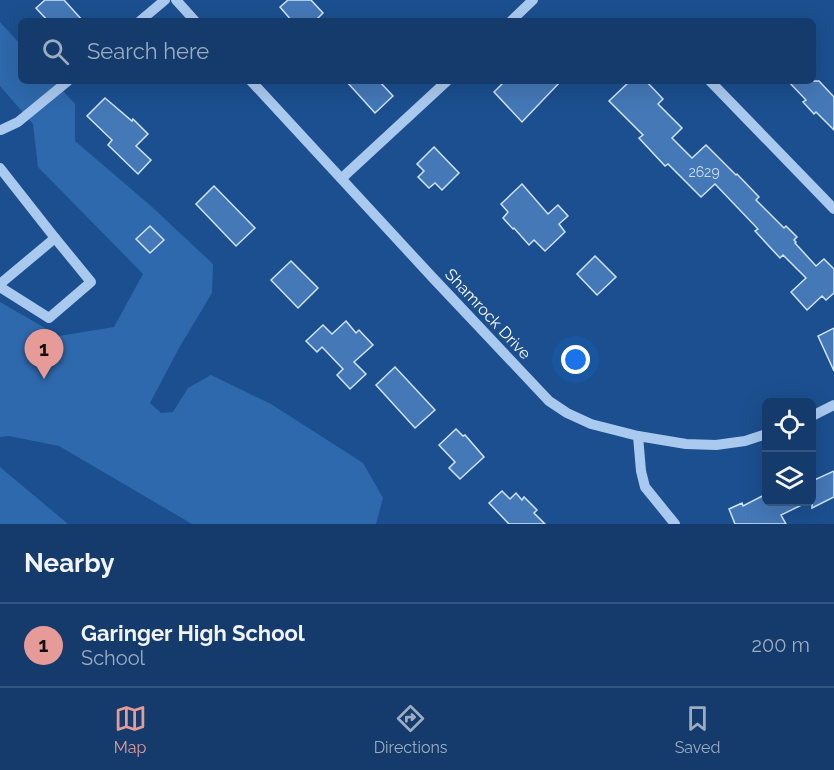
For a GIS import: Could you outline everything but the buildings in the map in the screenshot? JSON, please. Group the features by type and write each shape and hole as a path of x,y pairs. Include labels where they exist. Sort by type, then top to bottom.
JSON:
{"street":[{"path":"144,18 165,0"},
{"path":"176,0 192,18"},
{"path":"514,18 533,0"},
{"path":"0,131 18,122 64,84"},
{"name":"Shamrock Drive","path":"255,84 549,401 567,413 591,424 638,436 686,444 716,445 745,441 762,435"},
{"path":"342,178 444,84"},
{"path":"713,84 834,209"},
{"path":"0,168 56,238 91,282 49,318 0,286 56,238"},
{"path":"816,414 834,405"},
{"path":"638,436 645,487 673,523"}],"shaded area":[{"path":"0,22 18,42 18,84 57,84 75,104 75,141 151,206 213,264 212,293 150,403 161,413 173,412 188,388 211,375 271,404 363,463 383,498 376,524 192,524 59,446 9,436 0,437 0,302 59,336 114,327 143,274 38,167 33,124 0,86"},
{"path":"0,467 68,524 0,524"}],"place":[{"name":"Garinger High School","path":"44,379"}]}
